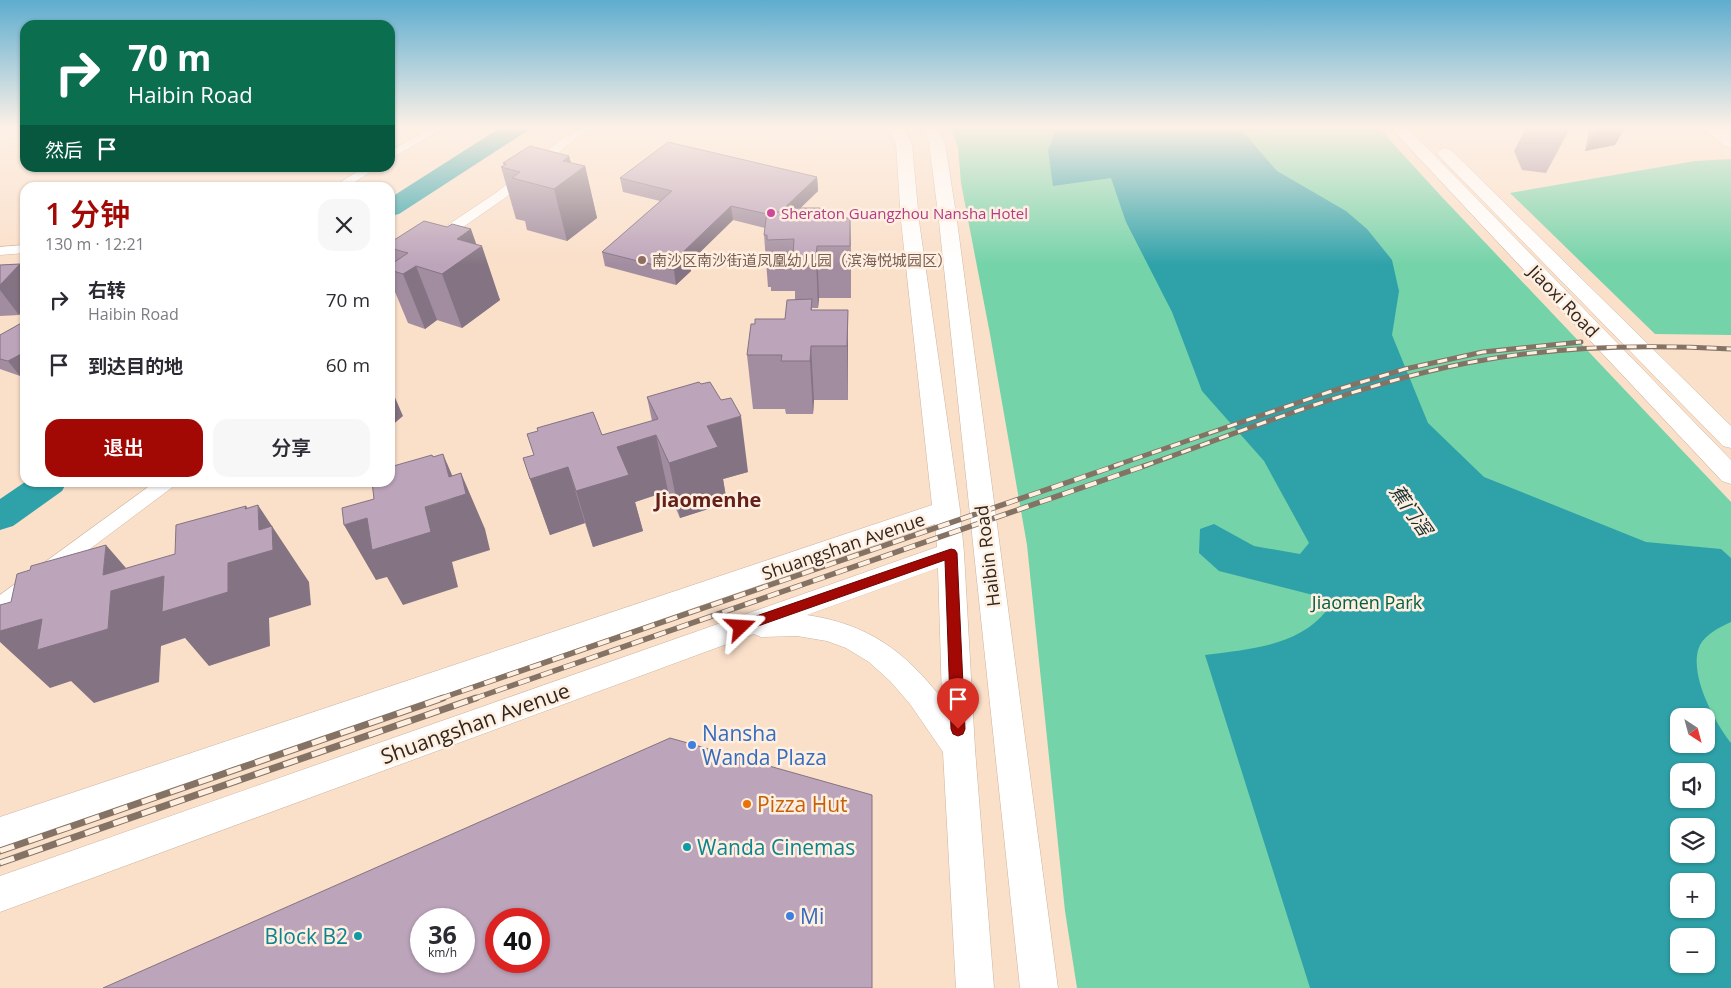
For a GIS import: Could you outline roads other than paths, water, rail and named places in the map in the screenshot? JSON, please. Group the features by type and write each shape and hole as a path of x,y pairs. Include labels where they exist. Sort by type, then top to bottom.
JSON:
{"street":[{"path":"346,182 363,172"},
{"path":"424,247 500,195 528,172"},
{"name":"Haibin Road","path":"906,172 910,220 951,553 959,749 975,988"},
{"name":"Haibin Road","path":"940,172 948,221 1039,988"},
{"name":"Jiaoxi Road","path":"1441,172 1731,475"},
{"name":"Jiaoxi Road","path":"1465,172 1731,440"},
{"path":"0,251 20,249"},
{"path":"0,604 161,487"},
{"name":"Shuangshan Avenue","path":"0,833 947,510"},
{"name":"Shuangshan Avenue","path":"0,894 951,553"},
{"path":"741,627 770,625 808,627 844,633 872,648 899,669 930,705 959,749"}],"water":[{"name":"蕉门滘","path":"1051,172 1279,172 1346,211 1367,229 1392,260 1399,291 1392,335 1428,423 1484,477 1646,542 1721,549 1731,558 1731,622 1706,637 1700,645 1697,656 1700,683 1710,708 1670,708 1670,753 1715,753 1715,717 1731,743 1731,988 1310,988 1205,655 1255,648 1287,639 1302,632 1327,610 1317,596 1219,571 1199,553 1200,529 1214,524 1254,546 1300,554 1309,543 1264,461 1202,391 1172,312 1126,222 1111,178 1053,186"}],"waterway":[{"path":"395,206 447,172"},
{"path":"0,517 43,487"}],"railway":[{"path":"1114,466 1329,392 1405,369 1483,352 1581,342"},
{"path":"1144,466 1304,408 1386,383 1467,363 1533,353 1599,348 1698,347 1731,349"},
{"path":"439,699 1118,465"},
{"path":"473,699 1147,465"},
{"path":"0,851 443,698"},
{"path":"0,863 476,698"}],"place":[{"name":"Sheraton Guangzhou Nansha Hotel","path":"771,213"},
{"name":"南沙区南沙街道凤凰幼儿园（滨海悦城园区）","path":"642,260"},
{"name":"Nansha Wanda Plaza","path":"692,745"},
{"name":"Pizza Hut","path":"747,804"},
{"name":"Wanda Cinemas","path":"687,847"},
{"name":"Mi","path":"790,916"},
{"name":"Block B2","path":"358,936"}],"district":[{"name":"Jiaomenhe","path":"708,499"}],"park label":[{"name":"Jiaomen Park","path":"1367,602"}]}
